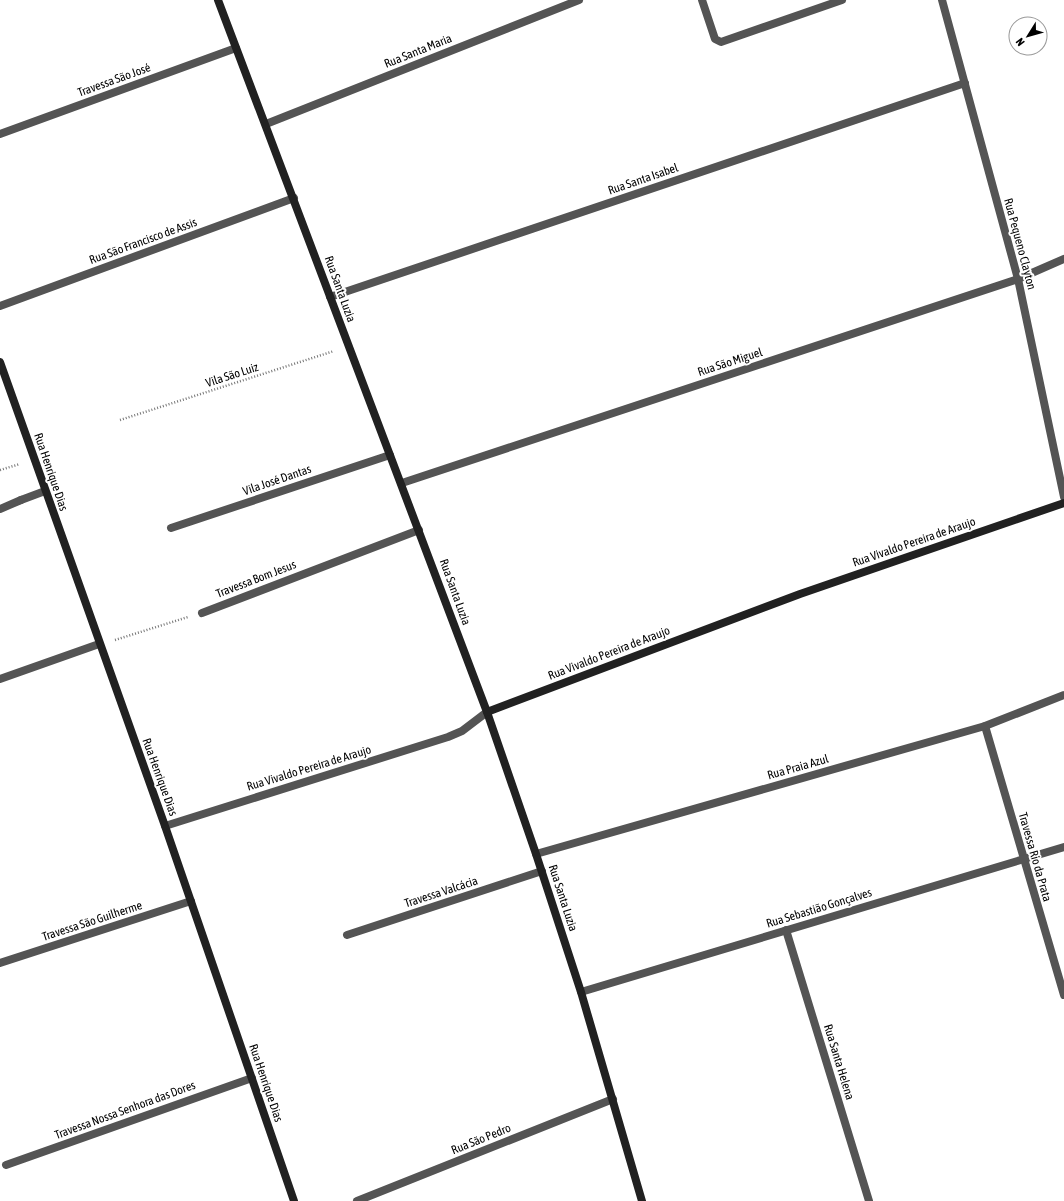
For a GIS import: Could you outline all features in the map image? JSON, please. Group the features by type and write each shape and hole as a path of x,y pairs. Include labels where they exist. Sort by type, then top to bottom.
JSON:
{"main road":[{"name":"Rua Santa Luzia","path":"218,0 294,198 348,347 402,483 487,712 542,871 581,992 642,1201"},
{"name":"Rua Henrique Dias","path":"0,362 99,644 165,826 294,1201"},
{"name":"Rua Vivaldo Pereira de Araujo","path":"487,712 800,594 1064,503"}],"street":[{"name":"Rua Santa Maria","path":"266,124 579,0"},
{"path":"702,0 715,39 718,41 724,41 842,0"},
{"name":"Rua Pequeno Clayton","path":"942,0 1018,279 1064,497"},
{"name":"Travessa São José","path":"0,134 236,48"},
{"name":"Rua Santa Isabel","path":"330,297 964,83"},
{"name":"Rua São Francisco de Assis","path":"0,306 294,198"},
{"name":"Rua São Miguel","path":"402,483 1018,279 1064,259"},
{"name":"Vila José Dantas","path":"171,528 390,455"},
{"path":"0,509 45,491"},
{"name":"Travessa Bom Jesus","path":"202,613 419,530"},
{"path":"0,679 99,644"},
{"name":"Rua Praia Azul","path":"536,854 985,726 1064,695"},
{"name":"Rua Vivaldo Pereira de Araujo","path":"165,826 448,737 462,731 487,712"},
{"name":"Travessa Rio da Prata","path":"985,726 1064,995"},
{"name":"Rua Sebastião Gonçalves","path":"581,992 1064,847"},
{"name":"Travessa Valcácia","path":"347,935 542,871"},
{"name":"Travessa São Guilherme","path":"0,963 191,901"},
{"name":"Rua Santa Helena","path":"786,930 869,1201"},
{"name":"Travessa Nossa Senhora das Dores","path":"6,1165 252,1078"},
{"name":"Rua São Pedro","path":"357,1201 613,1099"}],"path":[{"name":"Vila São Luiz","path":"120,420 348,347"},
{"path":"0,470 34,459"},
{"path":"99,644 202,613"}]}
